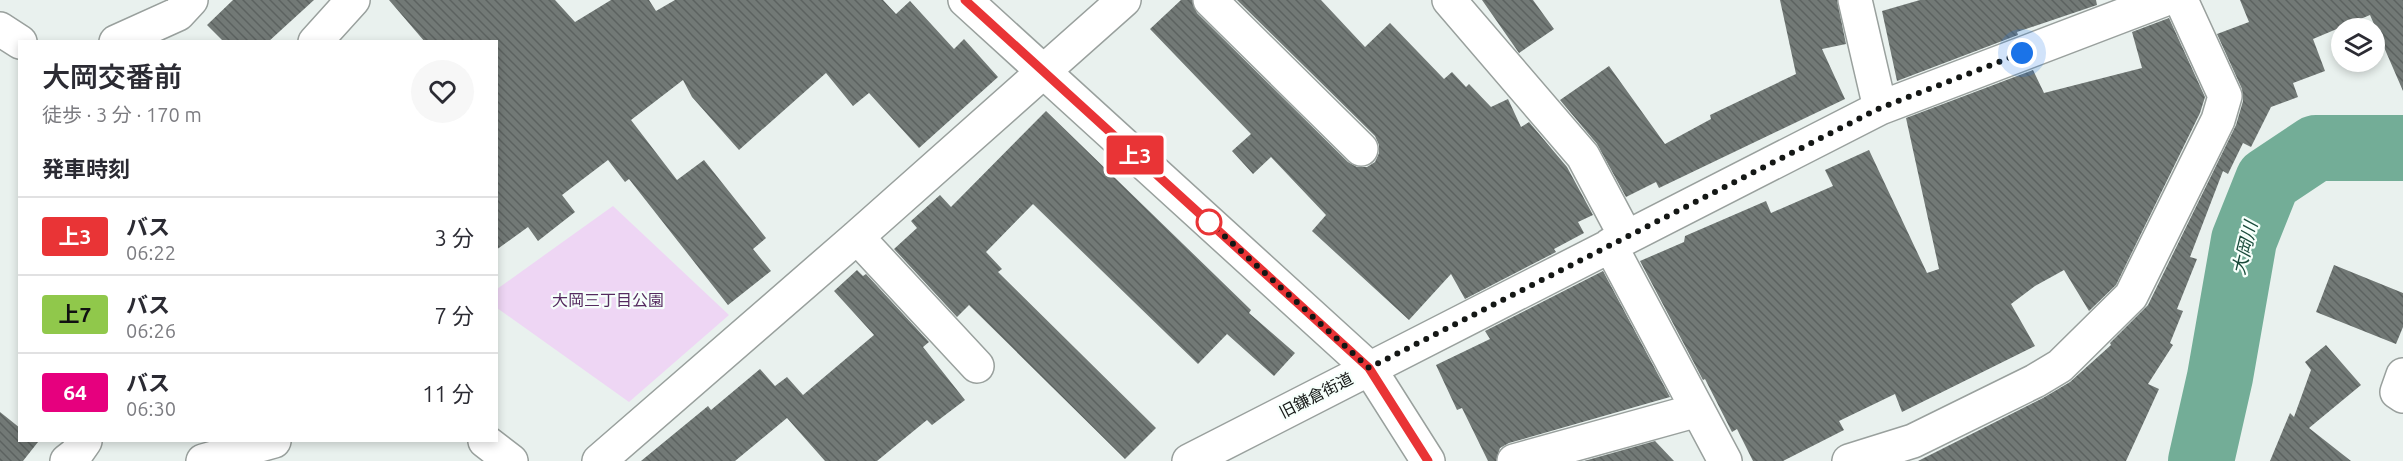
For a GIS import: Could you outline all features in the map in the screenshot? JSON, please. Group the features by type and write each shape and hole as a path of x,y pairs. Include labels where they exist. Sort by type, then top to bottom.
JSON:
{"street":[{"path":"120,40 178,14 191,0"},
{"path":"317,40 353,0"},
{"path":"965,0 1369,368 1428,461"},
{"path":"599,461 857,237 1124,0"},
{"path":"1210,0 1361,149"},
{"path":"1449,0 1583,156 1618,241 1698,410 1725,461"},
{"path":"1855,0 1880,108"},
{"name":"旧鎌倉街道","path":"1189,461 1880,108 2163,0"},
{"path":"1849,461 1913,441 2035,381 2060,366 2131,296 2218,120 2225,96 2181,0"},
{"path":"0,29 18,41"},
{"path":"857,237 977,366"},
{"path":"2403,375 2397,392 2403,396"},
{"path":"1514,461 1698,410"},
{"path":"67,461 76,454 84,442"},
{"path":"85,442 94,461"},
{"path":"203,461 270,442"},
{"path":"486,442 511,461"}],"green space":[{"name":"大岡三丁目公園","path":"613,206 729,315 629,402 498,309 498,288"}],"building":[{"path":"233,0 314,0 270,40 222,40 207,25"},
{"path":"389,0 555,0 575,22 611,0 649,0 656,11 675,0 883,0 896,14 910,1 954,49 964,39 998,77 919,148 869,93 853,106 826,73 739,150 692,97 683,80 631,120 677,180 704,160 766,238 753,249 771,271 728,305 629,179 625,182 608,160 562,195 575,212 538,241 528,227 498,249 498,40 423,40"},
{"path":"1181,0 1192,0 1197,13 1348,162 1357,167 1367,167 1375,162 1379,153 1379,145 1375,136 1237,0 1321,0 1365,47 1390,23 1444,79 1452,72 1466,87 1469,84 1491,107 1508,99 1521,127 1529,122 1567,167 1593,215 1578,222 1584,233 1554,249 1556,252 1465,299 1451,274 1409,320 1312,231 1326,215 1271,157 1253,174 1232,151 1251,134 1150,29"},
{"path":"1482,0 1533,0 1554,29 1519,53"},
{"path":"1780,0 1837,0 1846,44 1822,49 1845,99 1659,188 1656,182 1626,197 1597,144 1560,100 1609,66 1665,144 1711,119 1710,115 1796,74"},
{"path":"1920,0 2096,0 2097,5 2017,32 2018,35 1897,81 1882,11"},
{"path":"2240,0 2403,0 2403,91 2385,50 2385,18 2371,18 2370,15 2363,18 2331,18 2331,31 2313,39 2325,71 2293,83 2298,97 2271,107 2251,147 2243,143 2228,174 2223,171 2190,257 2197,259 2177,309 2183,311 2170,343 2173,345 2148,384 2159,389 2126,461 1918,461 2070,382 2111,345 2110,343 2148,305 2236,125 2243,101 2242,89 2217,34 2249,22"},
{"path":"2169,18 2205,97 2200,113 2116,285 2089,311 2064,270 2035,286 2011,304 2035,346 1902,412 1895,394 1839,421 1844,430 1783,461 1753,461 1737,429 1732,432 1640,261 1684,242 1685,236 1766,201 1771,213 1833,186 1825,170 1869,150 1927,273 1939,269 1906,118 2033,70 2044,93 2142,68 2132,32"},
{"path":"1046,111 1251,310 1249,313 1295,353 1274,376 1227,334 1198,364 1033,204 986,252 1002,269 998,272 1156,428 1125,459 969,305 957,317 894,249 917,228 911,221 940,195 951,207"},
{"path":"2334,265 2403,293 2403,327 2396,344 2316,312"},
{"path":"857,270 863,276 866,274 929,342 923,347 965,400 932,425 927,420 877,461 825,461 787,418 735,461 641,461 708,406 711,410 760,369 775,386 787,377 803,395 874,335 834,291"},
{"path":"1603,271 1670,397 1509,443 1500,448 1496,461 1488,461 1462,408 1457,410 1436,365 1490,339 1485,331"},
{"path":"2326,345 2361,385 2309,428 2351,461 2270,461 2290,413 2294,417 2311,370 2305,362"},
{"path":"0,412 18,426 18,442 38,442 23,461 0,461"},
{"path":"1655,441 1674,461 1584,461"}],"waterway":[{"name":"大岡川","path":"2201,461 2220,377 2244,240 2268,180 2316,148 2403,148"}],"bus line":[{"name":"上3","path":"965,0 1369,368 1428,461"}],"route":[{"path":"1209,222 1369,368 1880,108 2022,53"}]}
